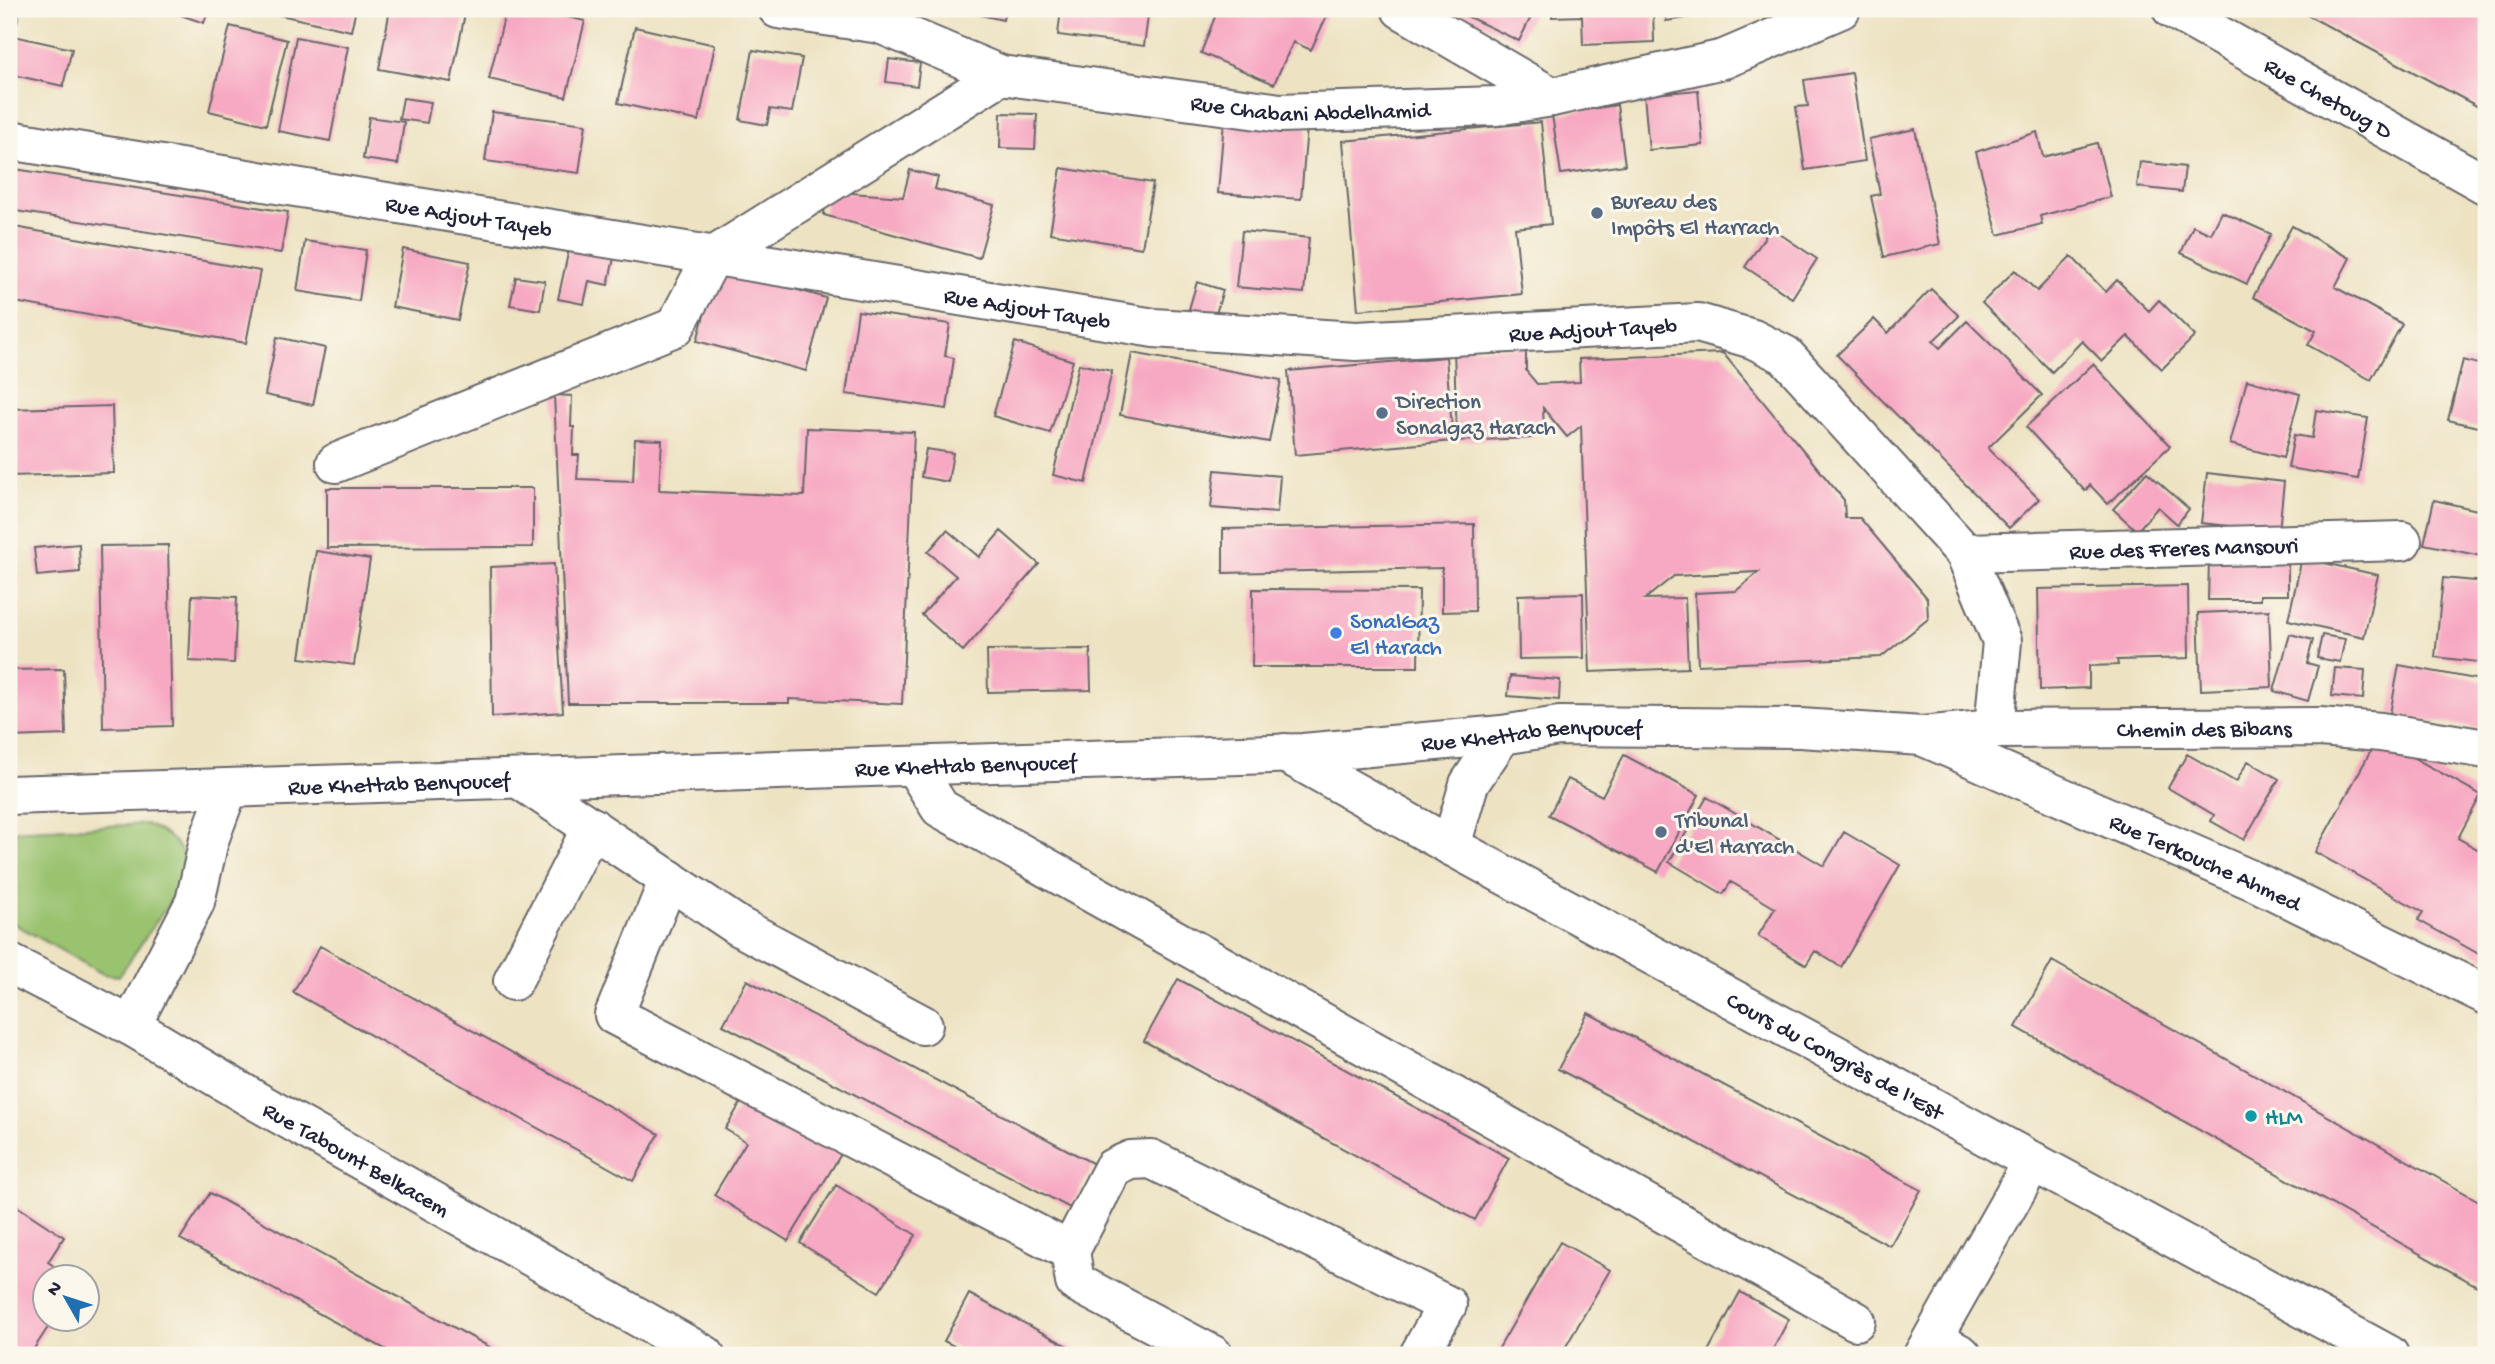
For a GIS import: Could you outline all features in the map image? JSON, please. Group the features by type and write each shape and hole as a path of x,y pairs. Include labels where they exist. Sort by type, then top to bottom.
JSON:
{"street":[{"name":"Rue Chabani Abdelhamid","path":"778,9 880,24 1001,75 1280,113 1496,106 1552,97 1724,59 1841,9"},
{"path":"1401,9 1552,97"},
{"name":"Rue Chetoug D","path":"2172,9 2486,185"},
{"path":"335,463 675,327 712,257 1001,75"},
{"name":"Rue Adjout Tayeb","path":"9,140 1154,328 1356,341 1698,323 1753,339 1785,355 1965,553 2002,641 1994,729"},
{"name":"Rue des Freres Mansouri","path":"1965,553 2402,541"},
{"name":"Rue Khettab Benyoucef","path":"9,795 1285,753 1502,735 1559,726 1800,728 1922,736"},
{"name":"Chemin des Bibans","path":"1922,736 1994,729 2320,727 2382,732 2486,749"},
{"path":"1451,846 1469,784 1502,735"},
{"name":"Rue Terkouche Ahmed","path":"1922,736 2256,882 2486,995"},
{"name":"Cours du Congrès de l'Est","path":"1285,753 1451,846 2389,1355"},
{"path":"914,766 940,808 1856,1321"},
{"path":"519,779 738,926 923,1025"},
{"path":"131,1026 195,902 209,840 228,789"},
{"path":"513,981 592,827"},
{"path":"669,879 614,1015 1070,1251"},
{"name":"Rue Tabount Belkacem","path":"9,963 131,1026 258,1102 705,1355"},
{"path":"1213,1355 1075,1282 1070,1251 1113,1168 1131,1160 1151,1159 1447,1305 1419,1355"},
{"path":"1939,1350 2033,1161"}],"green space":[{"path":"146,824 172,840 181,850 188,865 174,896 119,976 103,974 9,921 9,831"}],"building":[{"path":"9,9 20,9 14,36 72,49 63,86 9,74"},
{"path":"163,9 209,9 204,23"},
{"path":"254,9 356,9 351,31"},
{"path":"390,9 466,9 451,82 379,69"},
{"path":"506,9 532,9 585,21 566,97 489,79"},
{"path":"954,9 1005,9 1003,20"},
{"path":"1061,9 1149,9 1144,46 1058,35"},
{"path":"1218,9 1330,9 1311,50 1293,42 1274,84 1201,53"},
{"path":"1462,9 1535,9 1519,41 1460,13"},
{"path":"1552,9 1653,9 1654,42 1583,45 1582,16 1552,17"},
{"path":"1665,9 1726,9 1726,12 1666,21"},
{"path":"2296,9 2486,11 2486,111"},
{"path":"230,26 287,40 266,125 209,111"},
{"path":"635,27 715,45 699,121 618,103"},
{"path":"296,37 348,47 330,141 278,131"},
{"path":"753,50 802,58 792,112 770,109 767,125 740,120"},
{"path":"889,59 920,63 917,86 886,82"},
{"path":"1852,73 1865,161 1805,170 1796,107 1808,106 1804,80"},
{"path":"1698,90 1703,145 1649,150 1644,95"},
{"path":"403,98 431,102 427,123 399,119"},
{"path":"1617,105 1625,165 1561,174 1552,115"},
{"path":"492,112 586,124 579,173 485,161"},
{"path":"1001,113 1037,114 1035,149 1000,148"},
{"path":"369,117 404,122 398,164 363,159"},
{"path":"1224,121 1307,127 1301,199 1218,193"},
{"path":"1541,122 1551,224 1515,228 1522,294 1358,310 1343,141"},
{"path":"1915,129 1940,244 1884,257 1871,196 1880,194 1869,139"},
{"path":"2037,132 2043,157 2097,143 2111,197 2040,216 2042,224 1998,235 1976,152"},
{"path":"2140,162 2185,167 2182,192 2137,187"},
{"path":"9,168 288,212 281,253 9,210"},
{"path":"1061,168 1153,183 1142,248 1050,233"},
{"path":"910,170 938,177 935,189 994,205 979,258 824,215 826,191 903,197"},
{"path":"2222,212 2271,234 2247,284 2181,253 2193,226 2211,234"},
{"path":"9,226 260,271 246,343 9,301"},
{"path":"2292,226 2350,258 2335,287 2402,324 2371,380 2308,345 2316,331 2253,297"},
{"path":"1771,228 1817,259 1792,298 1745,267"},
{"path":"1242,231 1309,238 1304,293 1236,287"},
{"path":"305,241 366,250 359,301 297,291"},
{"path":"403,249 470,262 458,320 392,307"},
{"path":"569,249 614,258 608,285 589,281 584,304 558,299"},
{"path":"2071,256 2106,292 2117,280 2149,311 2159,300 2195,336 2162,369 2128,336 2102,361 2082,341 2052,372 1982,303 2015,270 2037,291"},
{"path":"717,267 826,298 806,371 697,341"},
{"path":"516,277 545,281 540,310 510,305"},
{"path":"1197,282 1223,290 1215,317 1189,309"},
{"path":"1931,289 1959,316 1933,341 1940,348 1967,321 2042,395 1988,448 2039,499 2009,528 1837,355 1874,319 1888,333"},
{"path":"858,311 950,324 945,356 954,358 947,409 846,394"},
{"path":"277,337 325,348 313,405 265,395"},
{"path":"1015,342 1073,361 1050,433 993,416"},
{"path":"1526,347 1526,371 1537,384 1580,382 1579,359 1723,353 1844,500 1845,518 1860,518 1927,598 1928,619 1881,657 1698,665 1695,593 1736,591 1759,572 1674,576 1645,599 1685,598 1688,668 1590,672 1581,426 1567,437 1543,408 1544,428 1531,438 1457,441 1454,349"},
{"path":"1132,353 1281,380 1269,442 1120,415"},
{"path":"1446,357 1453,441 1295,455 1288,371"},
{"path":"2463,360 2486,366 2486,429 2448,420"},
{"path":"1079,364 1112,371 1086,483 1053,475"},
{"path":"2093,364 2170,446 2108,504 2090,485 2085,491 2026,427"},
{"path":"2247,380 2300,394 2283,458 2230,444"},
{"path":"554,395 572,396 573,455 579,455 577,479 633,481 635,439 662,440 659,490 804,496 807,428 914,432 902,704 789,699 789,703 568,703"},
{"path":"112,406 114,473 9,476 9,409"},
{"path":"2316,410 2368,418 2358,479 2288,468 2294,435 2312,438"},
{"path":"926,449 953,453 948,482 921,477"},
{"path":"1215,470 1280,476 1277,513 1211,508"},
{"path":"2147,472 2189,509 2177,524 2158,507 2137,531 2113,509"},
{"path":"2207,473 2284,482 2279,531 2201,523"},
{"path":"327,488 533,488 533,547 327,548"},
{"path":"2434,500 2486,512 2486,557 2424,544"},
{"path":"1474,524 1475,611 1442,612 1442,568 1223,573 1223,529"},
{"path":"947,530 979,557 1001,531 1039,564 963,651 922,615 956,576 928,552"},
{"path":"79,544 80,572 37,576 34,548"},
{"path":"168,545 172,726 103,728 100,546"},
{"path":"316,551 370,559 354,665 300,658"},
{"path":"2302,558 2378,575 2364,637 2288,620"},
{"path":"2209,561 2288,562 2288,595 2260,595 2260,600 2208,600"},
{"path":"554,564 563,712 492,717 490,567"},
{"path":"2443,578 2486,582 2486,663 2435,657"},
{"path":"2188,586 2189,658 2117,660 2118,665 2089,666 2089,688 2040,690 2038,589"},
{"path":"1253,589 1419,590 1418,667 1252,667"},
{"path":"1583,593 1584,658 1519,659 1518,595"},
{"path":"192,595 237,597 234,663 189,661"},
{"path":"2269,610 2272,687 2201,690 2198,613"},
{"path":"2290,634 2313,640 2307,663 2318,666 2308,701 2274,691"},
{"path":"2322,635 2345,639 2340,662 2317,658"},
{"path":"1090,649 1091,690 988,692 987,650"},
{"path":"2399,665 2486,681 2486,730 2390,714"},
{"path":"2335,668 2365,670 2363,699 2332,696"},
{"path":"64,669 66,735 9,737 9,670"},
{"path":"1510,676 1560,680 1559,700 1508,696"},
{"path":"2378,738 2481,795 2458,838 2486,854 2486,958 2418,920 2423,912 2315,852"},
{"path":"2187,754 2236,782 2248,761 2279,779 2244,840 2211,821 2214,815 2168,788"},
{"path":"1624,755 1699,795 1658,872 1549,815 1568,779 1602,796"},
{"path":"1707,797 1824,866 1844,832 1900,865 1841,967 1815,951 1806,965 1758,936 1775,908 1731,882 1723,894 1669,862"},
{"path":"320,946 659,1134 633,1181 293,992"},
{"name":"HLM","path":"2052,961 2486,1205 2486,1291 2016,1027"},
{"path":"1178,979 1509,1158 1475,1220 1144,1041"},
{"path":"747,980 1094,1164 1070,1208 723,1025"},
{"path":"1588,1013 1921,1190 1890,1246 1558,1069"},
{"path":"745,1096 841,1154 788,1241 714,1195 746,1142 725,1129"},
{"path":"836,1185 916,1235 879,1292 800,1243"},
{"path":"210,1193 504,1355 396,1355 180,1239"},
{"path":"9,1201 64,1237 48,1262 32,1262 32,1332 45,1332 30,1355 24,1355 9,1345"},
{"path":"1560,1242 1610,1270 1561,1355 1495,1355"},
{"path":"1740,1292 1789,1319 1770,1355 1706,1355"},
{"path":"969,1294 1085,1355 971,1355 944,1341"}],"place":[{"name":"Bureau des Impôts El Harrach","path":"1597,213"},
{"name":"Direction Sonalgaz Harach","path":"1382,413"},
{"name":"SonalGaz El Harach","path":"1336,633"},
{"name":"Tribunal d'El Harrach","path":"1661,832"},
{"name":"HLM","path":"2251,1116"}]}
